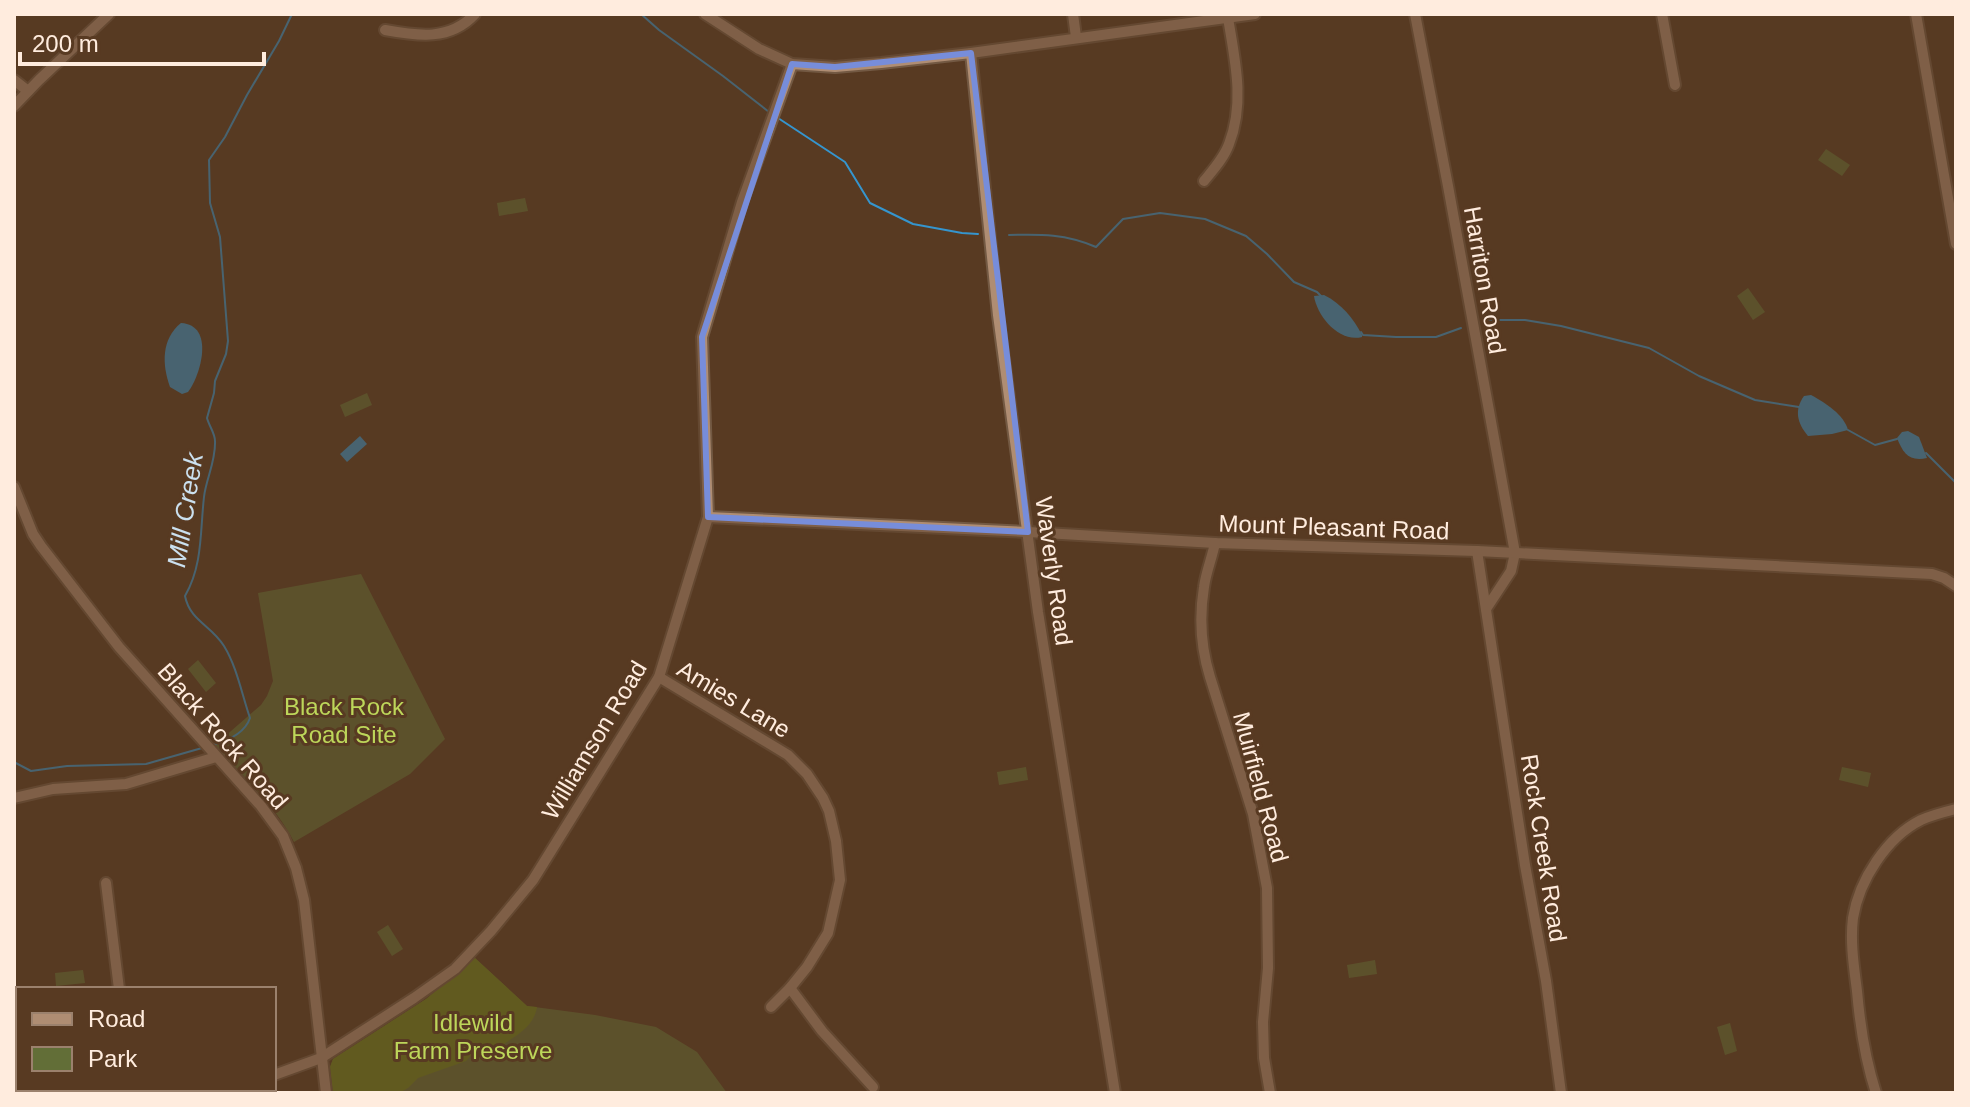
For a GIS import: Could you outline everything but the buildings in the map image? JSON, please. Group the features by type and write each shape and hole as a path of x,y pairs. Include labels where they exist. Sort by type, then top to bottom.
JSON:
{"street":[{"path":"14,106 109,14"},
{"path":"385,30 417,36 439,34 465,24 475,14"},
{"path":"705,14 759,49 792,64 835,67 971,53 1255,14"},
{"path":"1073,14 1076,37"},
{"name":"Harriton Road","path":"1415,14 1515,553"},
{"path":"1662,14 1675,85"},
{"path":"1916,14 1956,244"},
{"path":"1204,181 1229,145 1238,104 1238,79 1228,18"},
{"name":"Waverly Road","path":"971,53 998,315 1038,612 1115,1093"},
{"name":"Williamson Road","path":"276,1074 321,1058 455,969 533,880 659,677 708,517 702,337 742,202 792,64"},
{"path":"14,80 28,91"},
{"name":"Black Rock Road","path":"14,487 41,546 119,647 283,836 296,868 306,914 326,1093"},
{"name":"Mount Pleasant Road","path":"708,517 1932,574 1956,586"},
{"name":"Muirfield Road","path":"1215,543 1204,585 1202,640 1204,658 1253,814 1264,873 1269,939 1263,1022 1270,1093"},
{"name":"Rock Creek Road","path":"1477,551 1561,1093"},
{"path":"1486,609 1511,571 1515,553"},
{"name":"Amies Lane","path":"659,677 788,755 807,774 829,811 840,880 828,933 807,967 771,1007"},
{"path":"14,798 53,789 126,784 210,751"},
{"path":"1876,1093 1861,1028 1852,945 1856,904 1875,863 1901,834 1921,821 1956,809"},
{"path":"106,883 119,987"},
{"path":"790,988 822,1031 873,1087"}],"highlighted area":[{"path":"971,53 1028,532 708,517 702,337 792,64 835,67"}],"green space":[{"path":"1826,149 1850,165 1842,176 1818,160"},
{"path":"525,198 528,211 499,216 497,203"},
{"path":"1748,288 1765,312 1753,320 1737,296"},
{"path":"367,393 372,405 345,417 340,405"},
{"name":"Black Rock Road Site","path":"361,574 445,739 410,774 294,842 269,804 215,745 261,705 273,681 258,593"},
{"path":"198,660 216,683 206,692 188,669"},
{"path":"1026,767 1028,780 999,785 997,772"},
{"path":"1842,767 1871,773 1868,787 1839,780"},
{"path":"388,925 403,949 392,956 377,932"},
{"name":"Idlewild Farm Preserve","path":"475,958 527,1006 656,1027 697,1052 727,1093 333,1093 330,1067 333,1059 426,999"},
{"path":"475,958 527,1006 537,1007 526,1028 494,1052 482,1050 473,1053 466,1061 418,1078 399,1093 333,1093 330,1067 333,1059 426,999"},
{"path":"1375,960 1377,974 1349,978 1347,965"},
{"path":"83,970 85,983 56,986 55,973"},
{"path":"1730,1023 1737,1051 1725,1055 1717,1027"}],"water":[{"path":"1324,295 1346,312 1362,337 1345,336 1330,326 1314,296"},
{"path":"181,323 192,326 202,341 197,374 188,392 182,394 170,387 165,361 167,344 174,329"},
{"path":"1811,395 1838,414 1848,430 1808,436 1799,421 1798,411 1804,396"},
{"path":"1908,431 1919,437 1927,458 1916,459 1904,452 1897,438"},
{"path":"360,436 367,444 347,462 340,454"}],"waterway":[{"name":"Mill Creek","path":"212,745 235,736 250,718 229,654 219,639 191,611 185,596 198,560 204,497 215,448 207,418 228,341 220,237 210,203 209,160 225,137 292,14"},
{"path":"641,14 769,112"},
{"path":"778,118 845,162 870,203 913,224 978,234"},
{"path":"1009,235 1053,236 1096,247 1123,219 1160,213 1205,219 1246,236 1294,282 1321,296"},
{"path":"1487,320 1525,320 1561,326 1649,348 1699,376 1755,400 1799,407"},
{"path":"1361,332 1363,335 1436,337 1461,328"},
{"path":"1848,430 1875,445 1897,439"},
{"path":"1926,453 1956,483"},
{"name":"Mill Creek","path":"14,762 31,771 67,766 146,764 202,748"}]}
